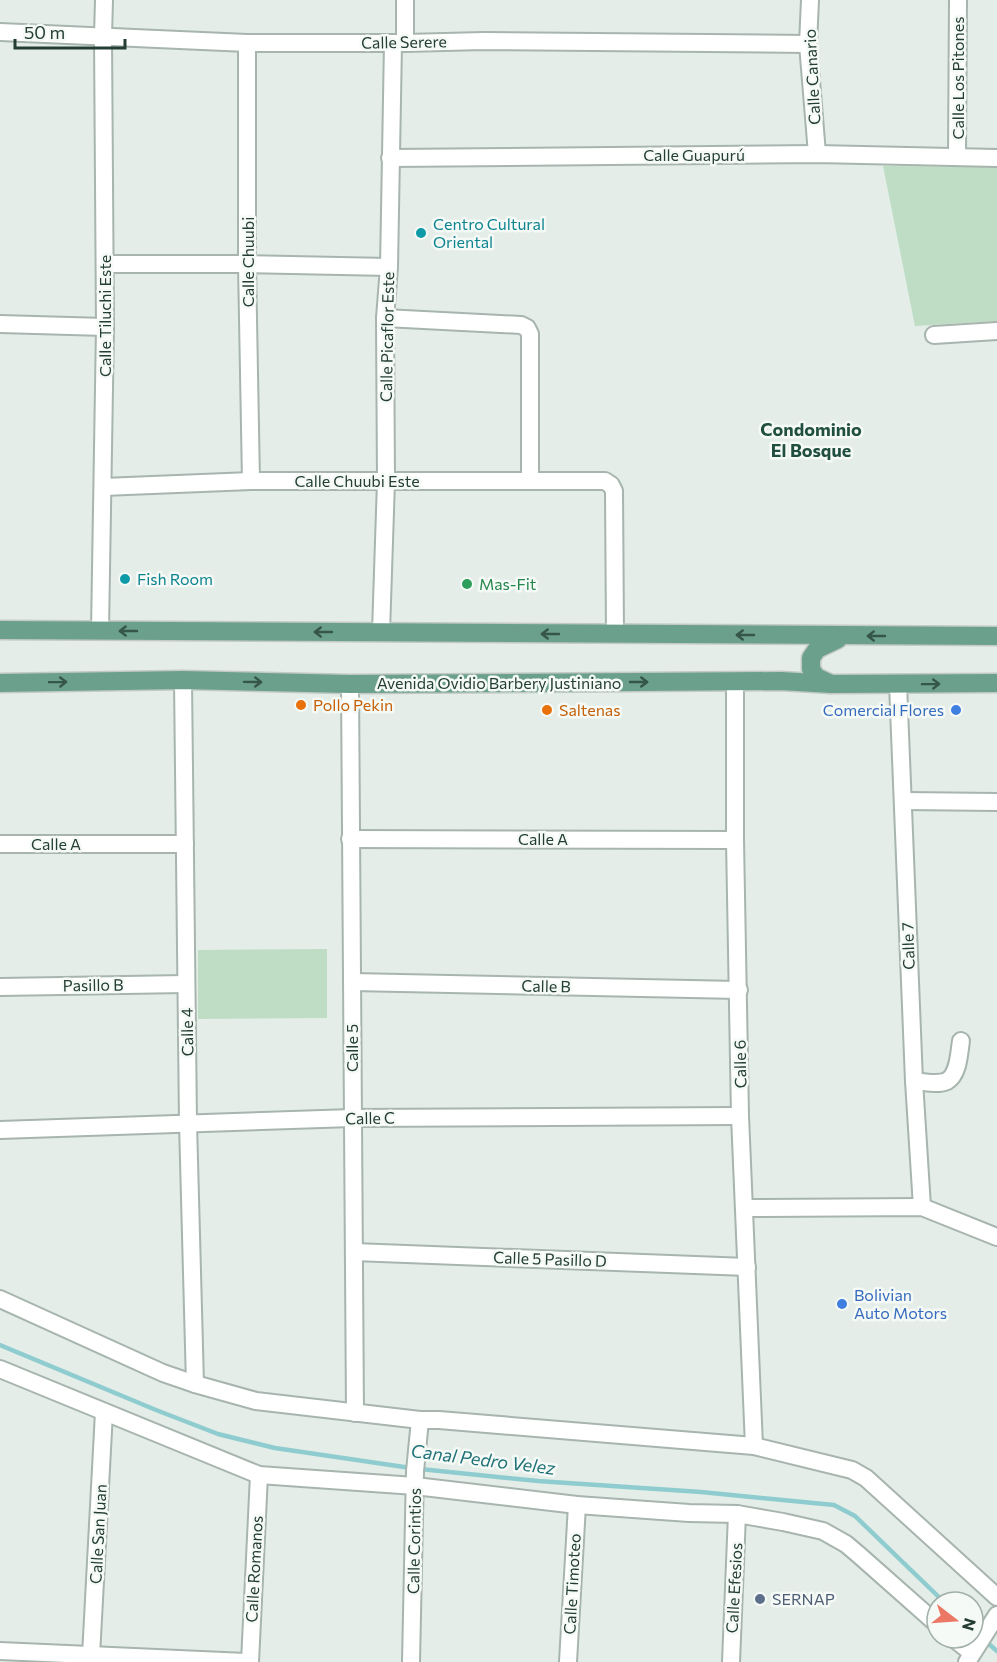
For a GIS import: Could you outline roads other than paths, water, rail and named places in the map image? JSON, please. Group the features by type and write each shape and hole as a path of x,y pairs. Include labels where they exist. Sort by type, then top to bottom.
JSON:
{"main road":[{"path":"0,630 997,636"},
{"path":"781,681 799,666 803,649 798,642 786,636"},
{"path":"831,684 816,677 811,669 811,658 817,649 846,636"},
{"name":"Avenida Ovidio Barbery Justiniano","path":"0,683 183,680 350,684 781,681 831,684 997,683"}],"street":[{"name":"Calle Tiluchi Este","path":"100,631 105,327 104,0"},
{"name":"Calle Picaflor Este","path":"381,632 386,481 386,318 390,158 399,43 405,0"},
{"name":"Calle Canario","path":"810,0 808,44 817,154"},
{"name":"Calle Los Pitones","path":"957,157 958,0"},
{"name":"Calle Serere","path":"0,32 248,43 483,41 808,44"},
{"name":"Calle Chuubi","path":"248,43 251,481"},
{"name":"Calle Guapurú","path":"390,158 817,154 997,158"},
{"path":"105,264 388,267"},
{"path":"386,318 521,325 527,328 530,334 530,481"},
{"path":"0,324 105,327"},
{"path":"934,334 997,332"},
{"name":"Calle Chuubi Este","path":"103,487 251,481 605,481 611,484 614,490 615,634"},
{"name":"Calle 4","path":"183,680 188,1123 195,1384"},
{"name":"Calle 6","path":"735,682 735,840 740,1116 754,1446"},
{"name":"Calle 5","path":"350,684 355,1413"},
{"name":"Calle 7","path":"898,684 914,1081 922,1207"},
{"path":"903,801 997,802"},
{"name":"Calle A","path":"350,838 735,840"},
{"name":"Calle A","path":"0,844 185,844"},
{"name":"Calle B","path":"352,982 739,990"},
{"name":"Pasillo B","path":"0,987 186,984"},
{"path":"914,1081 948,1081 953,1075 961,1041"},
{"name":"Calle C","path":"0,1130 352,1118 740,1116"},
{"path":"745,1208 922,1207 997,1237"},
{"name":"Calle 5 Pasillo D","path":"354,1252 747,1267"},
{"path":"0,1299 163,1373 256,1401 420,1420 754,1446 852,1470 866,1478 997,1597"},
{"path":"0,1369 259,1475 415,1479 577,1505 737,1514 823,1531 846,1544 925,1613"},
{"name":"Calle San Juan","path":"91,1656 104,1412"},
{"name":"Calle Corintios","path":"411,1662 415,1479 420,1420"},
{"name":"Calle Romanos","path":"248,1662 259,1475"},
{"name":"Calle Timoteo","path":"568,1662 577,1505"},
{"name":"Calle Efesios","path":"731,1662 737,1514"},
{"path":"972,1653 997,1615"},
{"path":"0,1651 248,1662"}],"waterway":[{"name":"Canal Pedro Velez","path":"0,1345 218,1434 275,1448 411,1468"},
{"name":"Canal Pedro Velez","path":"420,1469 834,1505 855,1516 932,1590"},
{"name":"Canal Pedro Velez","path":"985,1640 997,1651"}],"place":[{"name":"Centro Cultural Oriental","path":"421,233"},
{"name":"Fish Room","path":"125,579"},
{"name":"Mas-Fit","path":"467,584"},
{"name":"Pollo Pekin","path":"301,705"},
{"name":"Saltenas","path":"547,710"},
{"name":"Comercial Flores","path":"956,710"},
{"name":"Bolivian Auto Motors","path":"842,1304"},
{"name":"SERNAP","path":"760,1599"}],"district":[{"name":"Condominio El Bosque","path":"811,440"}]}
